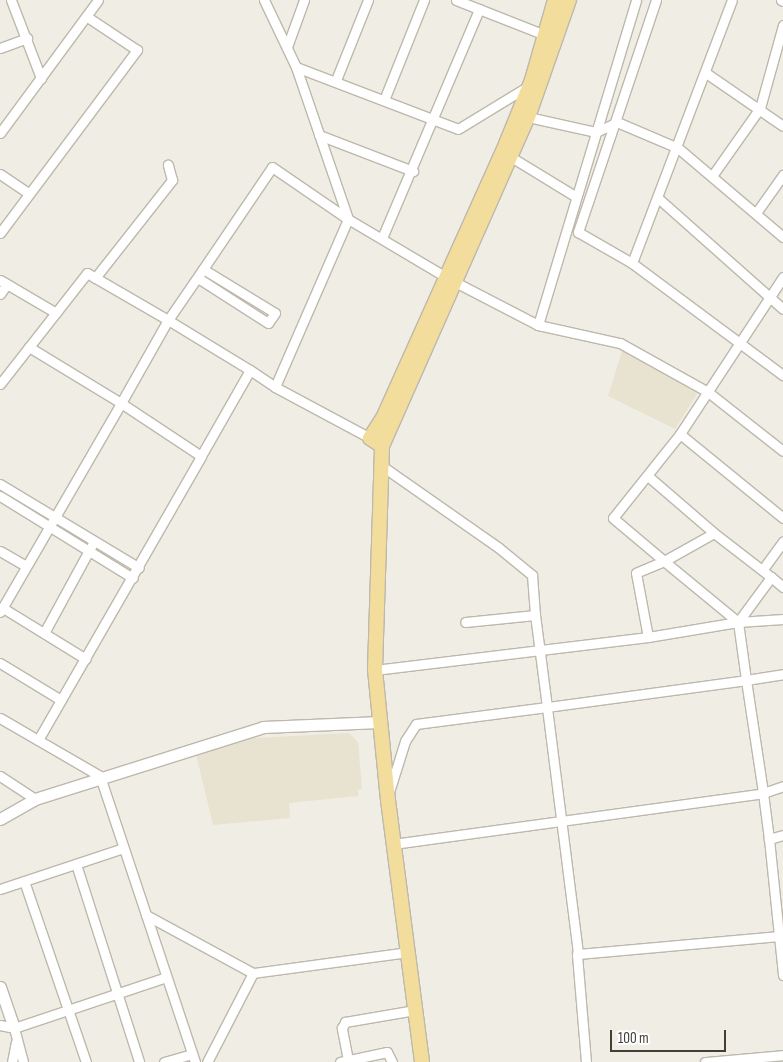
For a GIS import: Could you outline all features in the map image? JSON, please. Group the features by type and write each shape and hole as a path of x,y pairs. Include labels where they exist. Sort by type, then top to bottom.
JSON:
{"main road":[{"path":"422,1062 393,844 375,670 382,446 530,85 555,0"},
{"path":"382,446 370,438 383,418 511,157 528,118 569,0"}],"street":[{"path":"11,0 41,78"},
{"path":"0,133 98,0"},
{"path":"264,0 296,67 348,219 275,387"},
{"path":"287,47 304,0"},
{"path":"336,80 368,0"},
{"path":"384,100 424,0"},
{"path":"456,0 545,35"},
{"path":"538,325 575,196 636,0"},
{"path":"578,232 617,122 656,0"},
{"path":"632,263 678,148 732,0"},
{"path":"382,238 413,171 479,9"},
{"path":"0,233 28,193 137,50 86,16"},
{"path":"712,176 760,108 783,25"},
{"path":"0,48 27,38"},
{"path":"296,67 336,80 458,129 530,85"},
{"path":"706,73 760,108 783,126"},
{"path":"528,118 596,132 617,122 678,148 783,237"},
{"path":"319,135 413,171"},
{"path":"511,157 575,196"},
{"path":"95,278 172,180 168,165"},
{"path":"86,659 44,633 1,610 48,525 168,320 272,167 348,219 451,279 538,325 620,343 708,392 783,451"},
{"path":"0,174 28,193"},
{"path":"756,213 783,175"},
{"path":"658,198 783,309"},
{"path":"566,226 632,263 783,375"},
{"path":"198,278 268,323 275,313 203,269"},
{"path":"0,384 87,273 168,320 275,387 370,438"},
{"path":"783,277 738,341 708,392 680,434 649,477 613,518 738,622 764,793 781,941 783,975"},
{"path":"0,294 3,282 56,313"},
{"path":"29,347 201,456"},
{"path":"38,740 139,568 250,370"},
{"path":"680,434 783,518"},
{"path":"382,466 499,548 532,575 535,615 541,648 560,820 578,954 586,1062"},
{"path":"649,477 714,533 763,569 783,587"},
{"path":"0,484 139,568"},
{"path":"0,496 133,578"},
{"path":"648,637 636,574 664,561 714,533"},
{"path":"44,633 94,540"},
{"path":"763,569 783,541"},
{"path":"0,551 26,566"},
{"path":"738,622 771,577"},
{"path":"464,622 535,615"},
{"path":"375,670 541,648 648,637 738,622 783,619"},
{"path":"0,663 61,700"},
{"path":"388,800 397,762 409,730 416,724 783,674"},
{"path":"0,718 100,776 193,1058 164,1062"},
{"path":"0,820 35,798 100,776 263,727 380,722"},
{"path":"0,776 35,798"},
{"path":"393,844 764,793 783,786"},
{"path":"769,839 783,835"},
{"path":"0,889 123,848"},
{"path":"76,864 139,1062"},
{"path":"24,881 70,1010 86,1062"},
{"path":"146,914 253,973 408,952"},
{"path":"578,954 781,941"},
{"path":"207,1062 253,973"},
{"path":"0,1025 14,1028 119,995 166,977"},
{"path":"0,987 23,1062"},
{"path":"392,1062 387,1052 344,1061 342,1028 345,1022 415,1010"},
{"path":"12,1062 16,1042"},
{"path":"705,1062 783,1055"}],"shaded area":[{"path":"623,348 702,386 675,429 608,396"},
{"path":"349,733 358,742 362,789 358,790 358,796 289,803 290,818 213,825 196,754 253,738"}]}
